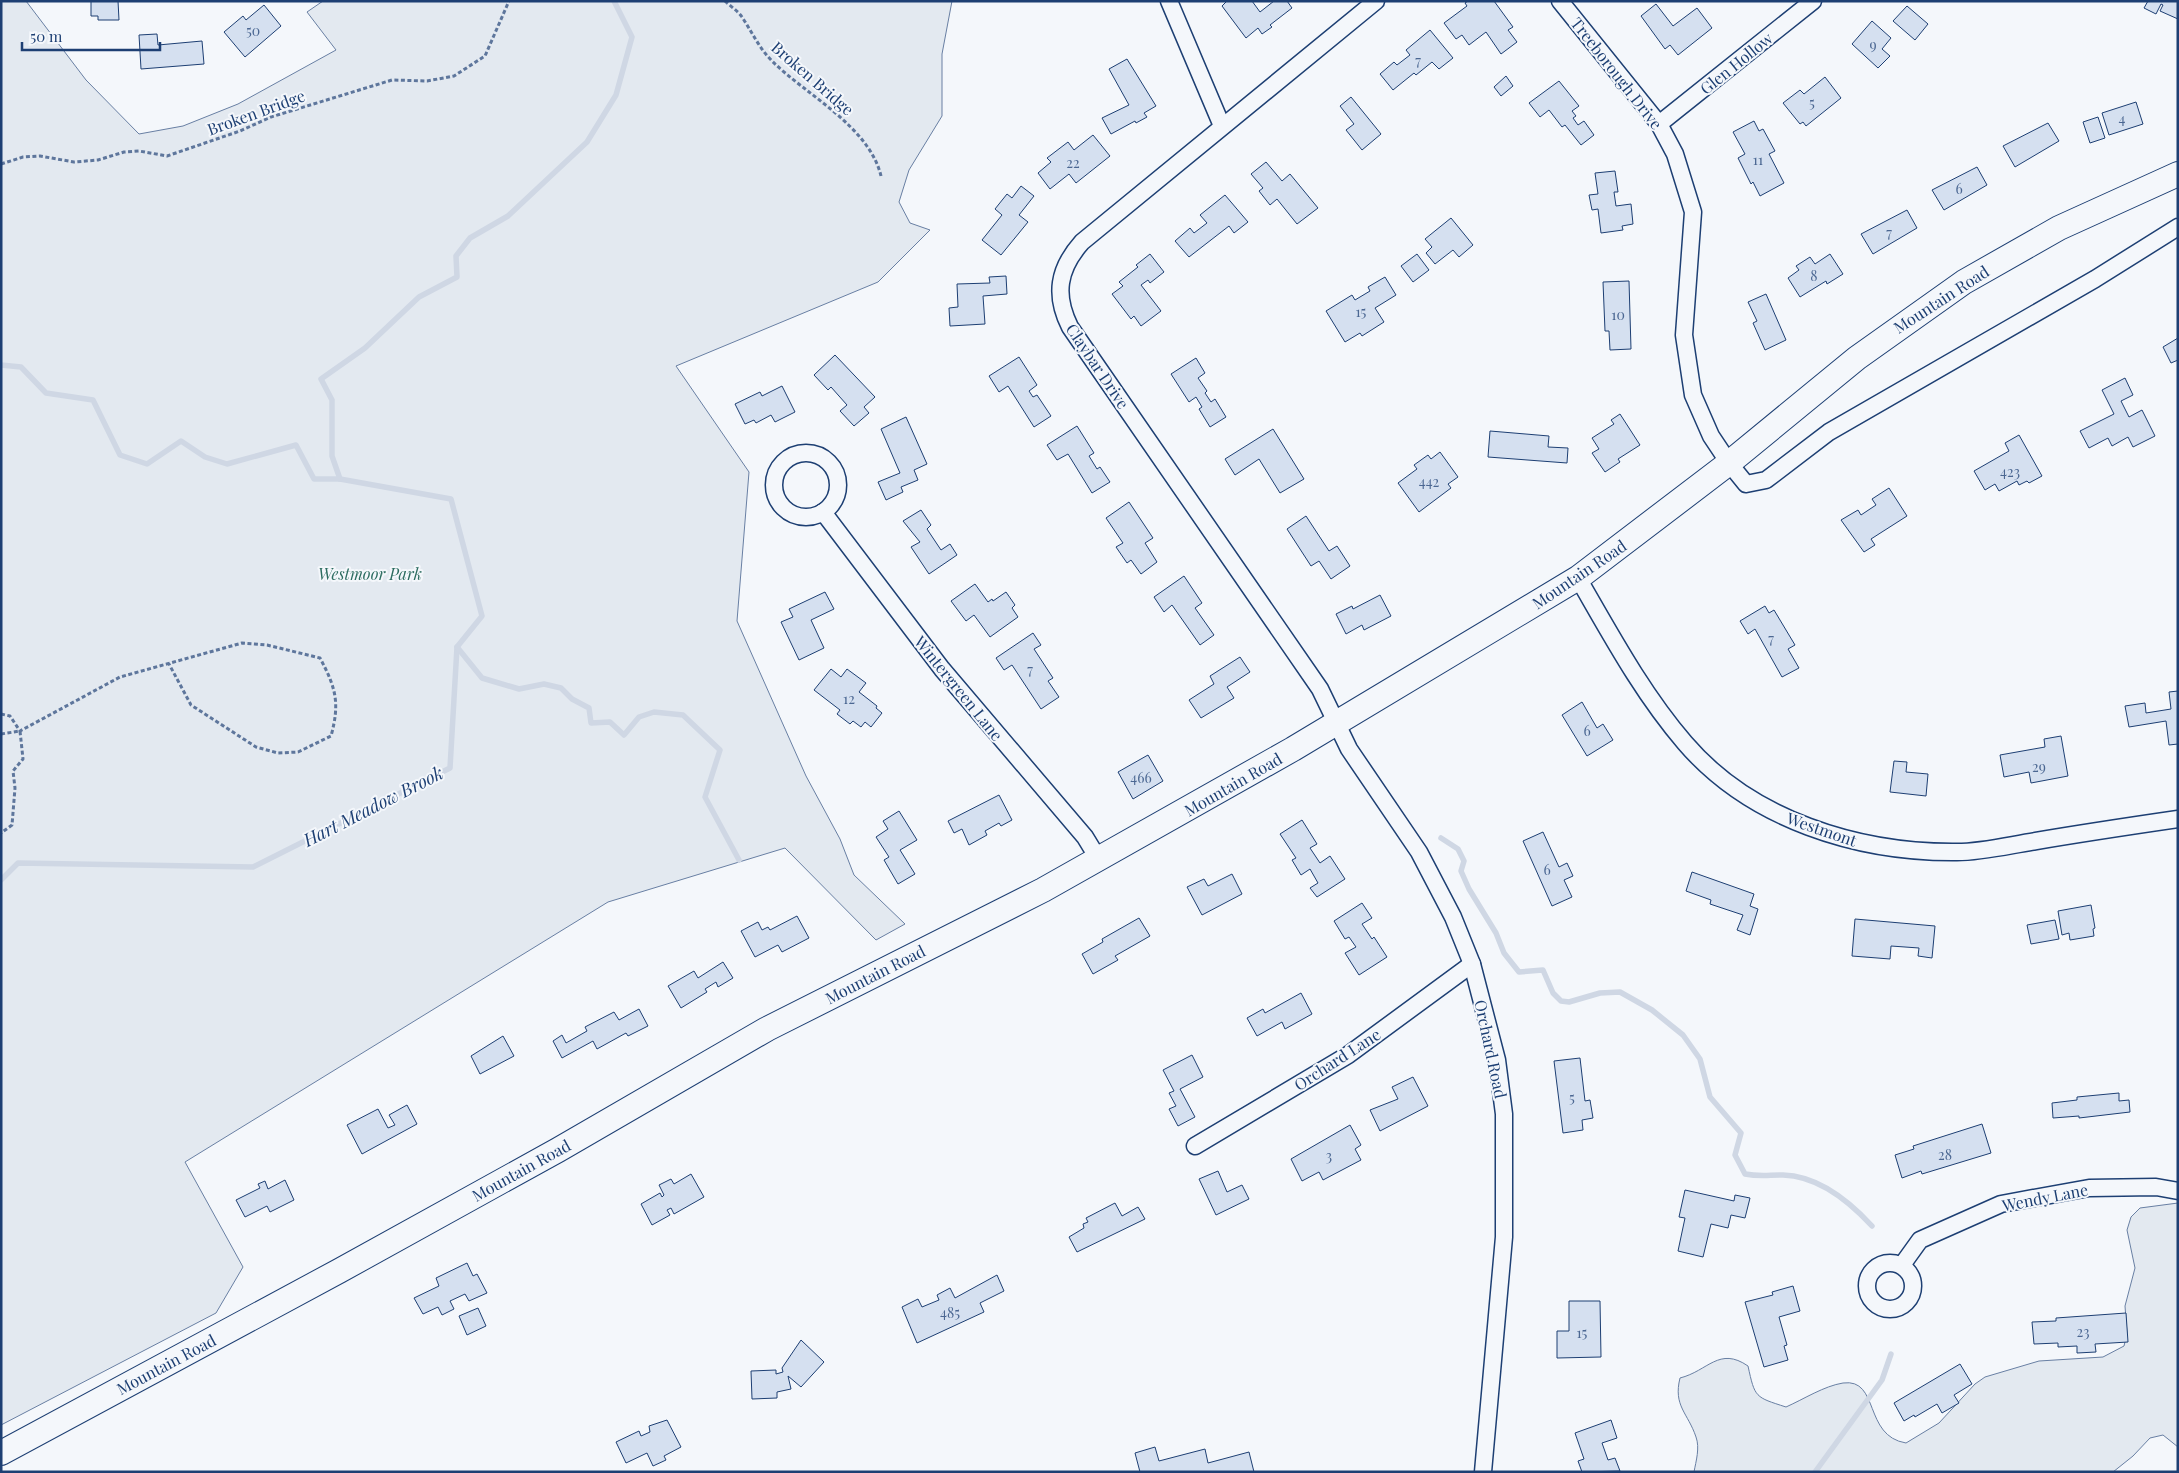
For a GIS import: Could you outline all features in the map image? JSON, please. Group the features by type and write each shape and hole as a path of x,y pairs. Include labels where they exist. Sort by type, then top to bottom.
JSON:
{"main road":[{"name":"Mountain Road","path":"1,1452 558,1150 766,1029 1099,860 1337,723 1578,578 1729,464 1857,358 1964,282 2059,228 2178,174"}],"street":[{"path":"1169,1 1222,126"},
{"name":"Claybar Drive","path":"1337,723 1320,690 1070,328 1060,301 1061,280 1064,270 1082,242 1376,1"},
{"name":"Treeborough Drive","path":"1560,1 1659,124 1675,154 1693,212 1684,334 1694,395 1711,436 1729,464"},
{"name":"Glen Hollow","path":"1659,124 1813,1"},
{"path":"1729,464 1746,484 1766,480 1829,432 2095,279 2178,227"},
{"name":"Wintergreen Lane","path":"823,512 942,669 1085,837 1099,860"},
{"name":"Westmont","path":"1578,578 1634,674 1660,712 1686,744 1716,773 1752,800 1829,834 1872,845 1914,851 1959,852 2178,818"},
{"name":"Orchard Road","path":"1337,723 1349,749 1419,852 1436,882 1472,964 1497,1060 1504,1114 1504,1237 1483,1472"},
{"name":"Orchard Lane","path":"1196,1146 1348,1055 1472,964"},
{"name":"Wendy Lane","path":"1902,1266 1920,1240 2001,1204 2089,1188 2156,1187 2178,1191"}],"path":[{"name":"Broken Bridge","path":"1,164 23,157 40,156 74,162 139,151 167,156 240,131 271,117 392,80 427,81 454,76 485,56 509,1"},
{"name":"Broken Bridge","path":"725,1 741,15 760,47 772,61 815,99 846,121 872,156 881,176"},
{"path":"1,734 20,731 120,677 146,668 169,664 242,643 266,645 320,658 336,692 335,723 331,736 298,752 278,753 256,747 191,705 169,664"},
{"path":"1,714 10,716 20,731 23,759 13,771 15,788 12,825 1,833"}],"green space":[{"name":"Westmoor Park","path":"1,1 26,1 86,80 139,134 183,126 238,104 336,50 307,12 323,1 952,1 942,54 942,116 909,170 899,202 910,223 930,230 878,282 676,366 749,472 737,621 806,776 840,839 854,875 905,924 876,940 785,848 608,902 185,1162 243,1267 216,1313 1,1425"},
{"path":"2178,1203 2178,1447 2163,1435 2150,1438 2133,1456 2113,1472 1694,1472 1698,1446 1693,1429 1682,1409 1678,1396 1680,1378 1721,1359 1738,1360 1748,1366 1758,1395 1768,1401 1786,1407 1829,1387 1843,1383 1855,1384 1862,1389 1868,1398 1883,1430 1892,1438 1906,1443 1939,1423 1975,1384 1985,1377 2039,1361 2103,1357 2124,1346 2127,1333 2125,1306 2135,1268 2127,1230 2131,1217 2140,1208"}],"building":[{"path":"91,1 118,1 119,20 98,20 98,16 91,16"},
{"path":"1227,1 1252,1 1260,12 1274,1 1287,1 1292,8 1270,25 1272,27 1262,34 1258,28 1246,38 1222,6"},
{"path":"1468,1 1494,1 1513,27 1508,30 1517,42 1501,54 1486,32 1469,45 1462,35 1456,39 1444,23 1467,6 1465,3"},
{"path":"2148,1 2178,1 2178,19 2160,11 2163,5 2161,4 2156,14 2144,8"},
{"path":"1656,4 1673,26 1697,8 1712,28 1678,55 1670,45 1665,49 1641,16"},
{"path":"264,5 281,26 245,57 224,32 243,16 246,20"},
{"path":"1907,6 1928,24 1915,40 1893,21"},
{"path":"1872,21 1891,38 1882,49 1890,56 1878,68 1852,44"},
{"path":"1430,30 1453,58 1439,69 1432,62 1416,75 1414,73 1393,90 1380,74 1394,62 1397,65 1410,55 1406,50"},
{"path":"157,34 158,45 202,41 204,64 141,69 139,35"},
{"path":"1127,59 1156,106 1144,113 1147,117 1136,123 1135,121 1111,134 1102,118 1129,105 1109,69"},
{"path":"1506,76 1513,86 1501,96 1494,87"},
{"path":"1825,77 1841,98 1806,126 1803,122 1800,124 1783,103 1800,90 1804,94"},
{"path":"1559,81 1579,106 1572,111 1576,116 1573,118 1578,125 1584,121 1594,135 1581,145 1565,125 1562,127 1549,110 1540,117 1529,103"},
{"path":"1351,97 1381,134 1362,150 1346,130 1354,124 1340,106"},
{"path":"2136,102 2143,124 2109,135 2102,113"},
{"path":"2098,117 2105,138 2090,143 2083,122"},
{"path":"1754,121 1759,131 1763,129 1775,151 1769,154 1784,183 1760,196 1753,182 1751,184 1738,158 1745,154 1733,132"},
{"path":"2048,123 2059,141 2015,167 2003,146"},
{"path":"1093,135 1110,156 1076,183 1069,174 1050,189 1038,173 1051,162 1047,158 1068,142 1074,150"},
{"path":"1266,162 1282,181 1290,174 1318,208 1297,224 1277,199 1270,205 1259,191 1263,188 1251,174"},
{"path":"1977,167 1987,185 1944,210 1932,190"},
{"path":"1615,171 1618,192 1614,192 1616,206 1631,204 1633,224 1622,226 1623,230 1601,233 1598,209 1592,210 1589,195 1598,194 1595,173"},
{"path":"1021,186 1034,196 1019,215 1028,222 1001,255 982,240 1002,215 995,209 1007,194 1012,198"},
{"path":"1225,195 1248,222 1234,233 1229,226 1189,257 1175,241 1190,228 1194,233 1207,223 1200,215"},
{"path":"1907,210 1917,228 1873,254 1861,234"},
{"path":"1451,218 1473,245 1459,257 1453,250 1435,264 1426,253 1432,247 1425,239"},
{"path":"1150,254 1164,272 1150,283 1148,280 1141,285 1161,311 1141,326 1134,316 1131,319 1112,294 1123,286 1119,282 1138,267 1136,265"},
{"path":"1417,254 1429,270 1413,282 1401,266"},
{"path":"1830,254 1843,274 1827,284 1826,281 1800,297 1788,278 1799,270 1796,266 1810,257 1815,264"},
{"path":"1006,276 1007,294 983,296 985,324 950,326 949,308 958,307 957,284 990,283 989,277"},
{"path":"1385,277 1396,295 1375,308 1384,322 1362,336 1360,333 1345,342 1326,311 1352,295 1355,300 1370,291 1368,287"},
{"path":"1629,281 1631,349 1610,350 1609,331 1605,331 1603,282"},
{"path":"1766,294 1786,340 1765,350 1753,323 1757,321 1748,302"},
{"path":"2178,338 2178,360 2171,363 2163,347"},
{"path":"835,355 875,397 864,407 869,413 854,426 840,411 847,405 831,387 828,390 814,375"},
{"path":"1019,357 1037,385 1029,391 1033,397 1037,395 1051,416 1034,427 1008,386 999,392 989,376"},
{"path":"1196,358 1205,373 1198,378 1207,391 1205,393 1211,402 1215,399 1226,417 1210,427 1199,409 1202,407 1196,397 1189,402 1171,374"},
{"path":"2125,378 2133,395 2121,401 2129,417 2142,410 2155,436 2133,447 2128,437 2112,446 2108,438 2089,448 2080,431 2114,414 2102,390"},
{"path":"782,386 795,412 775,422 771,415 756,423 754,420 745,424 735,404 760,392 762,396"},
{"path":"1620,414 1640,445 1618,459 1620,462 1605,472 1592,453 1599,449 1592,438 1614,424 1611,420"},
{"path":"906,417 927,464 914,470 918,480 901,487 903,492 886,500 878,482 900,473 881,429"},
{"path":"1077,426 1094,453 1089,456 1097,469 1100,467 1110,482 1092,493 1068,454 1057,460 1047,445"},
{"path":"1273,429 1304,479 1280,493 1259,459 1235,475 1225,459"},
{"path":"1490,431 1549,436 1548,447 1568,448 1567,463 1488,457"},
{"path":"2019,435 2042,476 2029,483 2027,481 2019,485 2017,481 1999,491 1995,484 1985,490 1974,471 2009,451 2005,443"},
{"path":"1440,452 1458,477 1448,484 1451,488 1419,512 1398,483 1417,469 1414,465 1428,455 1431,459"},
{"path":"1889,488 1907,516 1871,539 1875,545 1864,552 1841,520 1858,510 1861,515 1876,505 1872,499"},
{"path":"1129,502 1153,538 1145,543 1157,562 1141,574 1131,560 1127,563 1116,547 1123,543 1106,518"},
{"path":"921,510 931,525 927,529 941,550 950,544 957,555 929,574 911,547 920,542 903,521"},
{"path":"1306,516 1329,551 1337,546 1350,566 1331,579 1319,561 1311,566 1287,529"},
{"path":"1184,576 1202,603 1195,608 1214,635 1200,645 1172,605 1164,612 1154,597"},
{"path":"975,584 988,602 992,599 993,601 1006,592 1015,605 1012,608 1018,617 990,637 974,615 966,621 951,601"},
{"path":"825,592 834,609 811,620 824,648 799,660 781,622 793,617 789,609"},
{"path":"1380,595 1391,616 1364,630 1362,625 1346,634 1336,614 1352,606 1353,609"},
{"path":"1765,606 1769,613 1774,610 1795,645 1788,649 1799,668 1782,677 1755,629 1748,634 1740,621"},
{"path":"1033,633 1041,645 1034,649 1053,678 1048,681 1059,697 1041,709 1012,665 1004,670 996,658"},
{"path":"1240,657 1250,672 1227,687 1234,698 1201,718 1189,700 1214,684 1210,676"},
{"path":"831,669 841,677 847,669 866,683 859,692 877,706 876,708 882,713 871,727 865,722 861,727 853,721 850,724 837,714 840,710 814,690"},
{"path":"2178,691 2178,744 2169,745 2166,721 2129,727 2125,706 2145,703 2146,713 2171,709 2169,692"},
{"path":"1582,702 1597,728 1603,724 1613,740 1587,756 1562,715"},
{"path":"2061,736 2068,776 2031,783 2029,772 2004,777 2000,755 2045,747 2044,739"},
{"path":"1148,755 1163,781 1133,799 1118,772"},
{"path":"1894,761 1907,762 1906,772 1928,774 1926,796 1890,792"},
{"path":"999,795 1012,820 1001,826 999,823 985,831 987,835 969,845 962,829 954,833 948,821"},
{"path":"899,811 917,840 900,850 915,874 898,884 884,860 889,857 876,837 888,829 883,821"},
{"path":"1302,820 1317,844 1310,848 1320,863 1330,856 1345,879 1317,897 1310,888 1318,883 1310,869 1301,875 1292,860 1296,858 1280,834"},
{"path":"1543,832 1559,867 1567,863 1573,876 1564,880 1572,897 1552,906 1523,841"},
{"path":"1692,872 1754,894 1750,906 1758,909 1750,935 1737,930 1743,915 1710,904 1711,900 1686,891"},
{"path":"1232,874 1242,894 1202,915 1187,887 1204,879 1208,886"},
{"path":"1362,903 1372,918 1362,924 1372,939 1374,937 1387,957 1359,975 1345,953 1356,947 1349,937 1345,939 1334,921"},
{"path":"2091,905 2095,928 2093,929 2094,936 2070,940 2069,933 2062,935 2058,911"},
{"path":"797,916 809,938 782,952 778,945 755,957 741,931 758,922 762,930 768,927 770,930"},
{"path":"1139,918 1150,936 1115,956 1118,960 1093,974 1082,954 1103,942 1102,939"},
{"path":"1855,919 1935,926 1932,958 1918,956 1919,948 1891,946 1890,959 1852,956"},
{"path":"2055,920 2059,939 2031,944 2027,925"},
{"path":"723,962 733,978 718,987 716,982 705,989 707,992 681,1008 668,986 694,971 698,978"},
{"path":"1301,993 1312,1014 1285,1029 1282,1022 1257,1036 1247,1018 1263,1009 1265,1013"},
{"path":"639,1009 648,1026 628,1036 626,1033 597,1049 593,1041 562,1058 553,1041 562,1035 566,1043 587,1031 585,1027 614,1012 619,1020"},
{"path":"503,1036 514,1056 480,1074 471,1056"},
{"path":"1192,1055 1203,1077 1180,1089 1195,1117 1178,1126 1169,1109 1176,1106 1169,1093 1174,1091 1163,1070"},
{"path":"1580,1058 1585,1101 1590,1100 1593,1118 1582,1120 1583,1130 1563,1133 1554,1061"},
{"path":"1413,1077 1428,1106 1380,1131 1370,1110 1398,1099 1392,1087"},
{"path":"2119,1093 2119,1101 2129,1100 2130,1112 2079,1118 2079,1116 2053,1118 2052,1103 2077,1100 2077,1097"},
{"path":"407,1105 417,1124 362,1154 347,1125 378,1109 388,1128 395,1125 389,1115"},
{"path":"1982,1124 1991,1153 1922,1174 1921,1171 1902,1178 1895,1155 1914,1149 1913,1146"},
{"path":"1350,1125 1361,1145 1355,1149 1361,1160 1323,1180 1319,1172 1302,1181 1291,1159"},
{"path":"1218,1171 1227,1192 1242,1185 1249,1199 1216,1215 1199,1179"},
{"path":"691,1174 704,1197 674,1214 671,1208 667,1210 670,1215 652,1225 641,1204 660,1193 662,1197 664,1195 659,1185 671,1179 674,1184"},
{"path":"285,1180 294,1200 270,1212 267,1206 245,1217 236,1200 260,1188 258,1184 265,1181 268,1189"},
{"path":"1685,1190 1734,1201 1735,1195 1750,1198 1745,1218 1731,1215 1728,1228 1711,1224 1703,1257 1678,1251 1685,1218 1679,1217"},
{"path":"1115,1203 1122,1216 1138,1207 1145,1219 1077,1252 1069,1237 1084,1228 1083,1224 1088,1222 1086,1218"},
{"path":"467,1263 473,1276 477,1274 487,1293 469,1301 465,1294 450,1301 454,1309 442,1315 438,1307 423,1314 414,1298 439,1286 436,1278"},
{"path":"997,1275 1004,1291 980,1303 984,1312 917,1343 902,1307 918,1299 922,1307 939,1300 937,1295 950,1288 955,1298"},
{"path":"1793,1286 1800,1311 1779,1317 1787,1345 1784,1346 1788,1360 1764,1367 1745,1302 1773,1295 1772,1292"},
{"path":"1569,1301 1600,1301 1601,1357 1557,1358 1557,1331 1569,1331"},
{"path":"478,1308 486,1326 467,1335 459,1316"},
{"path":"2126,1313 2128,1342 2095,1344 2096,1352 2077,1353 2077,1346 2058,1347 2058,1343 2034,1344 2032,1322 2056,1321 2056,1318"},
{"path":"801,1340 824,1362 801,1387 788,1376 791,1389 777,1392 777,1398 752,1399 751,1371 776,1370 776,1374 783,1372 782,1368"},
{"path":"1960,1364 1972,1384 1954,1395 1959,1403 1942,1413 1937,1404 1904,1421 1894,1403"},
{"path":"667,1420 681,1447 664,1456 666,1460 653,1466 647,1453 626,1463 616,1442 639,1431 641,1436 650,1432 649,1426"},
{"path":"1611,1420 1617,1438 1602,1443 1608,1460 1615,1458 1620,1471 1582,1472 1578,1461 1584,1459 1575,1433"},
{"path":"1155,1447 1159,1461 1205,1449 1208,1463 1249,1452 1254,1472 1140,1472 1135,1453"}],"waterway":[{"path":"340,479 332,456 332,400 321,379 365,348 419,297 457,277 456,256 470,238 508,216 587,142 616,95 632,37 614,1"},
{"name":"Hart Meadow Brook","path":"1,365 21,367 46,393 93,400 120,455 147,464 181,441 205,457 227,464 296,445 314,479 340,479 451,499 482,616 457,647 450,768 253,867 18,863 1,880"},
{"path":"457,647 482,678 519,689 544,684 561,688 572,699 589,708 591,723 610,722 624,735 639,717 654,712 683,715 720,750 705,797 739,860"},
{"path":"1441,838 1458,849 1464,861 1461,871 1469,889 1496,933 1504,953 1519,972 1543,970 1553,993 1561,1001 1569,1002 1600,993 1620,992 1652,1010 1683,1035 1700,1059 1710,1097 1741,1133 1735,1155 1745,1174 1796,1176 1809,1180 1843,1199 1872,1226"},
{"path":"1815,1472 1882,1380 1891,1354"}]}
